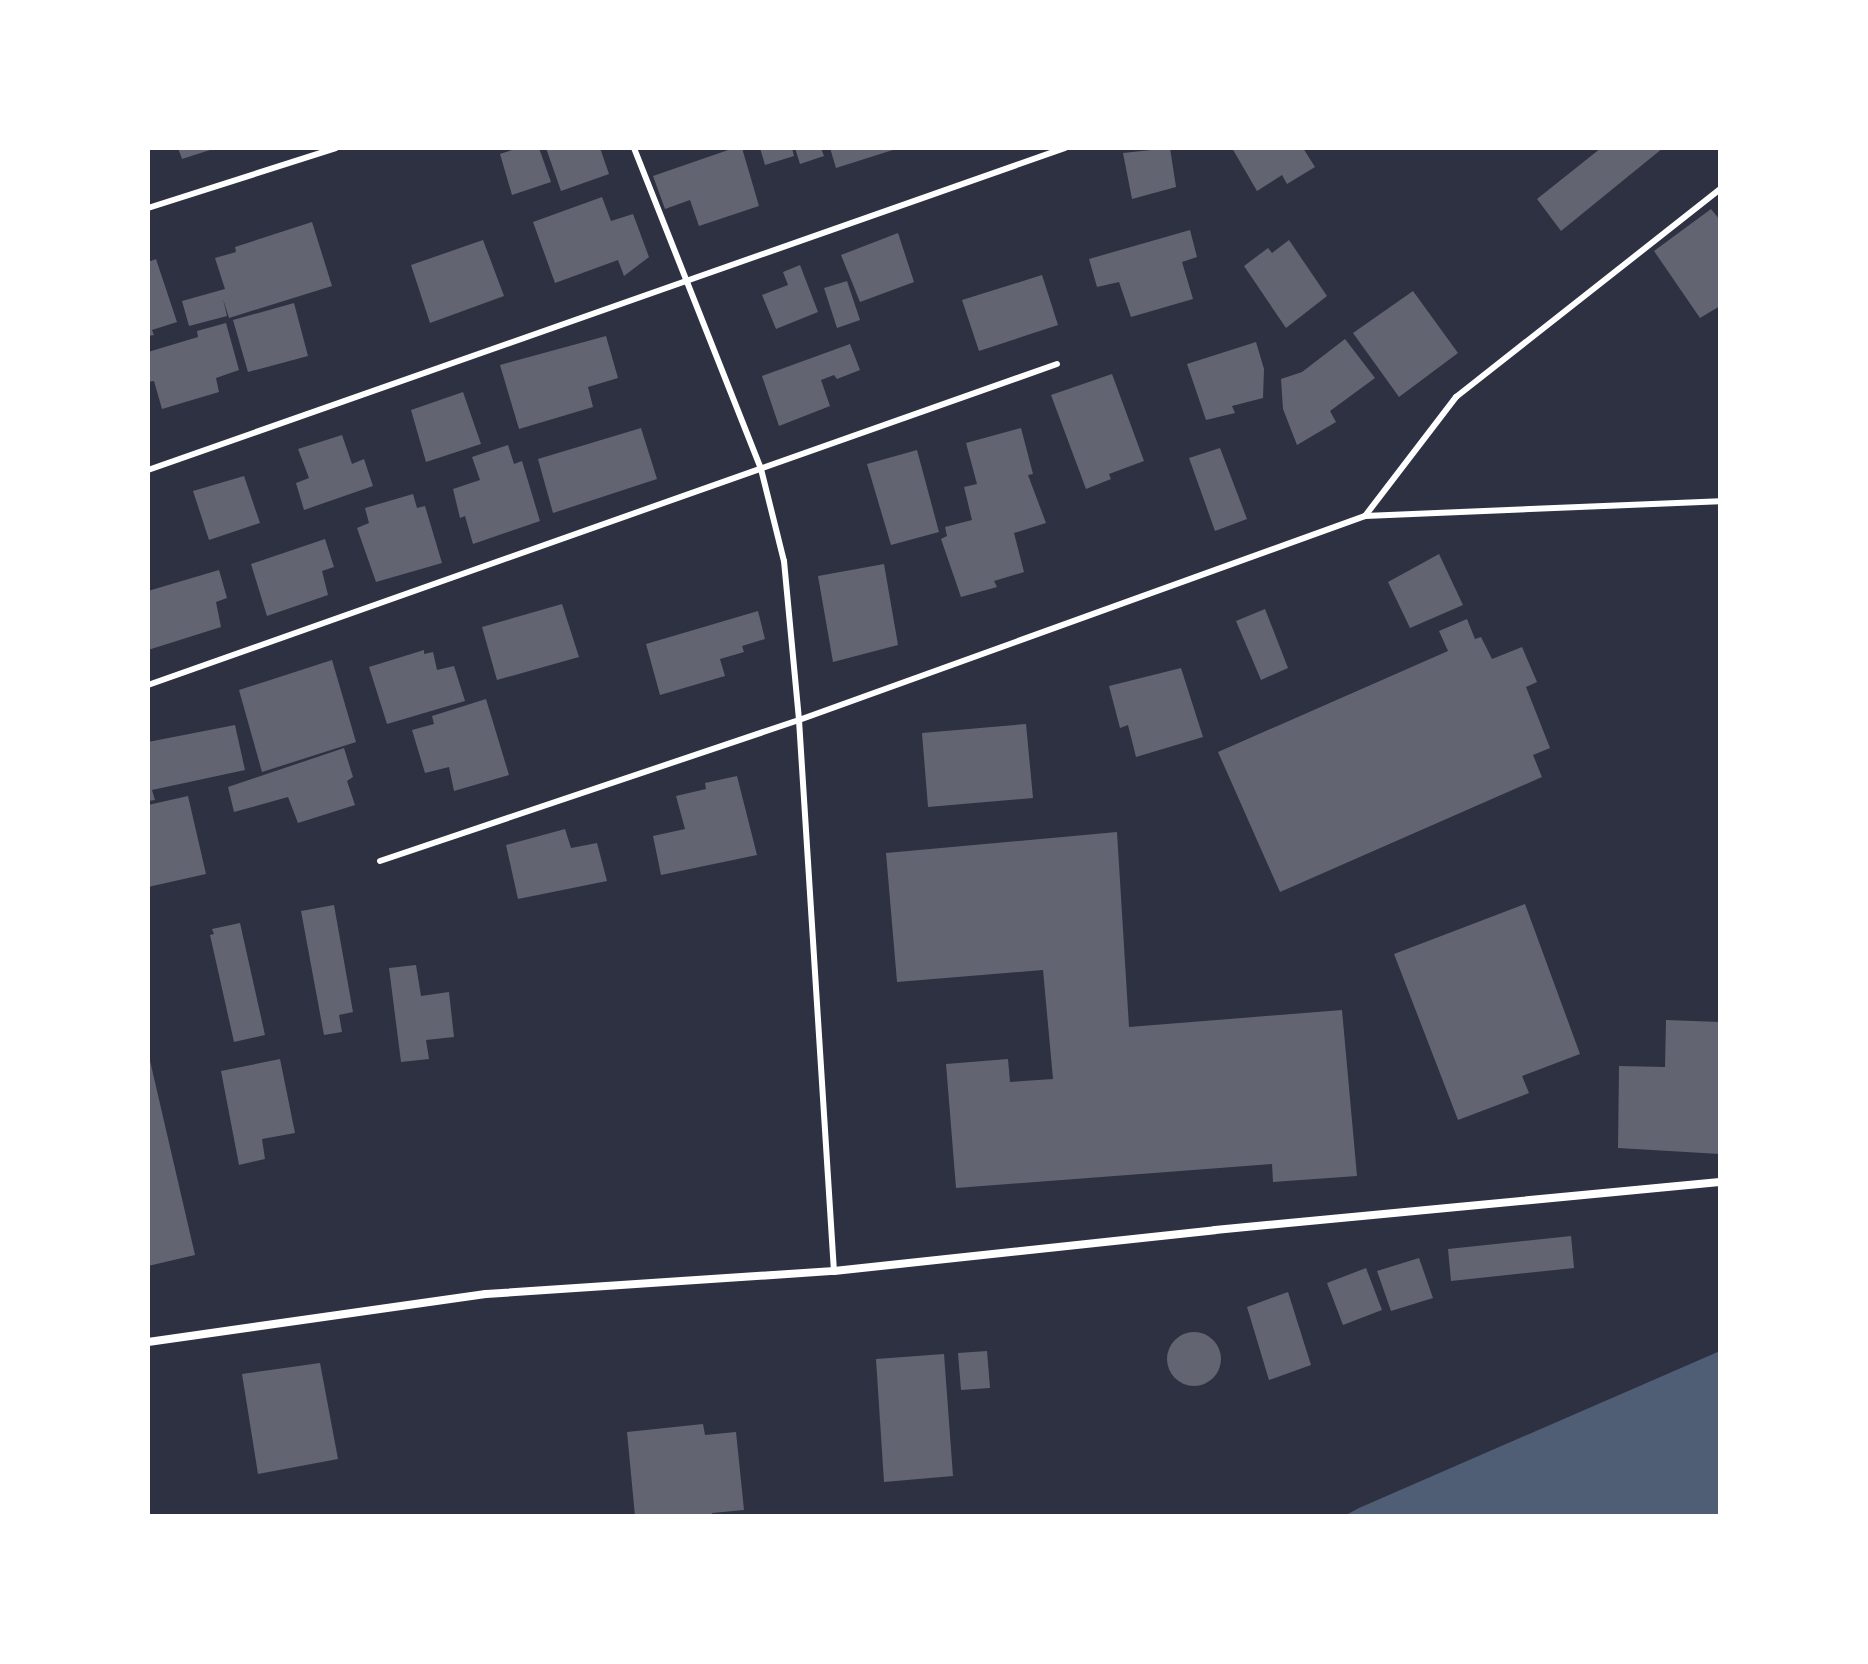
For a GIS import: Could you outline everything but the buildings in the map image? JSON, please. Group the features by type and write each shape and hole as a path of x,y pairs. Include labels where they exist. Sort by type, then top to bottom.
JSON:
{"street":[{"path":"148,1342 486,1294 834,1271 1215,1230 1720,1182"}],"lane":[{"path":"148,208 336,148"},
{"path":"634,148 761,469 784,561 799,720 834,1271"},
{"path":"148,470 687,278 1065,148"},
{"path":"1365,516 1456,397 1720,189"},
{"path":"148,685 1057,364"},
{"path":"380,861 799,720 1365,516 1720,501"}],"water":[{"path":"1720,1351 1720,1516 1344,1516 1359,1508"}]}
